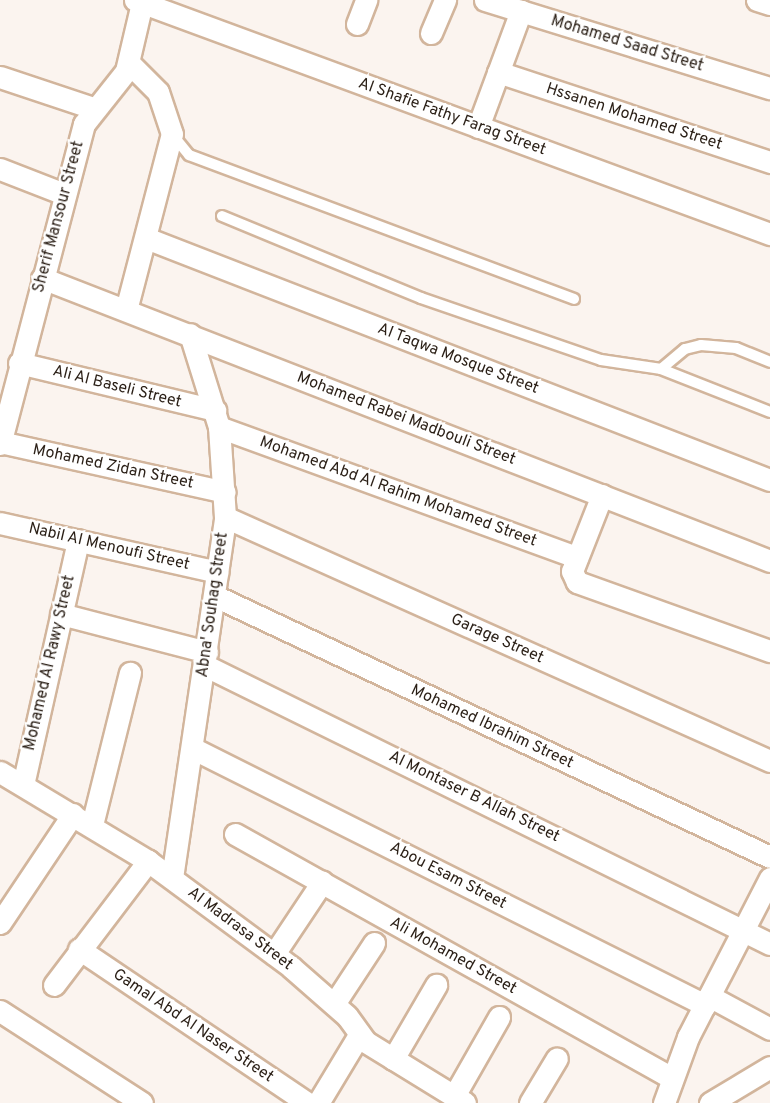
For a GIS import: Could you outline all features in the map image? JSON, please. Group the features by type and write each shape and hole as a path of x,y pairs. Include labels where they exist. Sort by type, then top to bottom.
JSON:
{"street":[{"path":"357,24 366,0"},
{"path":"431,33 445,0"},
{"name":"Mohamed Saad Street","path":"485,0 770,88"},
{"path":"757,0 770,4"},
{"name":"Sherif Mansour Street","path":"0,443 7,384 20,363 64,194 93,108 129,63 138,2"},
{"name":"Al Shafie Fathy Farag Street","path":"138,2 770,234"},
{"path":"478,127 520,11"},
{"path":"126,310 172,134 158,92 129,63"},
{"name":"Hssanen Mohamed Street","path":"498,72 770,162"},
{"path":"0,77 93,108"},
{"path":"0,169 64,194"},
{"name":"Al Taqwa Mosque Street","path":"146,238 770,480"},
{"name":"Mohamed Rabei Madbouli Street","path":"42,278 770,561"},
{"name":"Abna' Souhag Street","path":"172,878 225,518 225,492 217,418 190,334"},
{"name":"Ali Al Baseli Street","path":"20,363 217,418"},
{"name":"Mohamed Abd Al Rahim Mohamed Street","path":"217,418 578,557"},
{"name":"Mohamed Zidan Street","path":"0,443 225,492"},
{"path":"602,495 578,557 574,579 770,651"},
{"name":"Garage Street","path":"225,518 770,761"},
{"name":"Nabil Al Menoufi Street","path":"0,523 218,572"},
{"name":"Mohamed Al Rawy Street","path":"8,781 61,614 78,540"},
{"name":"Mohamed Ibrahim Street","path":"214,596 770,857"},
{"name":"Al Montaser B Allah Street","path":"61,614 206,658 770,944"},
{"path":"92,825 130,673"},
{"name":"Abou Esam Street","path":"192,748 770,1029"},
{"name":"Al Madrasa Street","path":"8,781 73,814 148,861 274,954 334,1004 359,1035 459,1100"},
{"path":"0,923 73,814"},
{"name":"Ali Mohamed Street","path":"235,834 672,1078"},
{"path":"54,985 79,949 148,861"},
{"path":"664,1103 672,1078 707,1000 770,878"},
{"path":"274,954 322,882"},
{"path":"334,1004 374,943"},
{"name":"Gamal Abd Al Naser Street","path":"79,949 307,1103"},
{"path":"393,1059 435,986"},
{"path":"0,1011 142,1103"},
{"path":"459,1100 499,1017"},
{"path":"318,1103 359,1035"},
{"path":"530,1103 557,1058"},
{"path":"710,1103 770,1067"}],"lane":[{"path":"172,134 189,155 574,299"},
{"path":"222,216 421,298 601,360 661,369 770,412"},
{"path":"661,369 685,349 701,345 736,348 770,362"}]}
